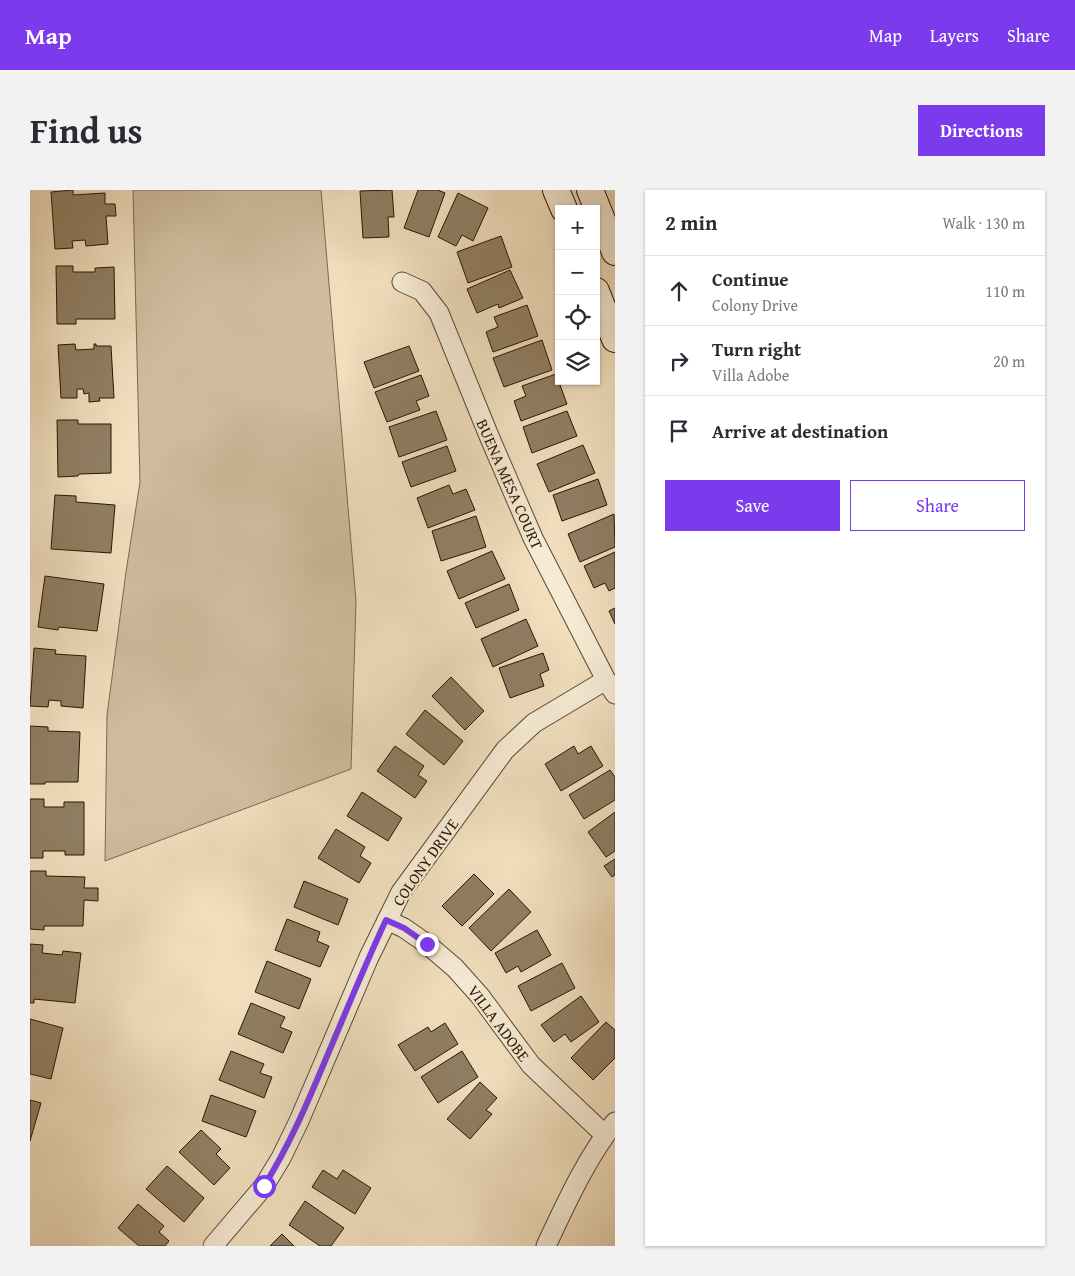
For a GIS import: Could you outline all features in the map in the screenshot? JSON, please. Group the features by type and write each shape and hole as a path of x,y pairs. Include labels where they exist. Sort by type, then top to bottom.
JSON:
{"main road":[{"path":"556,190 562,205"},
{"path":"590,190 615,252"},
{"path":"598,295 615,339"}],"street":[{"name":"BUENA MESA COURT","path":"402,282 422,291 439,313 533,538 610,687"},
{"name":"COLONY DRIVE","path":"213,1246 264,1186 282,1158 369,957 401,892 505,750 534,723 610,687"},
{"name":"VILLA ADOBE","path":"386,920 404,928 427,944 455,968 480,996 531,1065 610,1128"},
{"path":"546,1246 570,1194 610,1128"}],"shaded area":[{"path":"133,190 321,190 356,601 351,769 105,861 107,715 140,482"}],"building":[{"path":"73,190 73,195 105,193 105,204 115,204 116,216 106,216 108,244 86,246 85,240 72,241 73,248 55,249 51,192"},
{"path":"392,190 394,217 388,217 389,237 363,238 360,191"},
{"path":"418,190 438,190 445,193 429,237 404,228"},
{"path":"458,193 488,208 473,241 462,235 456,246 438,237"},
{"path":"501,236 512,267 468,283 457,252"},
{"path":"56,266 73,266 73,272 95,272 95,268 114,267 115,319 76,319 76,324 57,324"},
{"path":"510,270 523,298 499,308 498,304 477,313 467,289"},
{"path":"527,305 538,336 493,352 486,332 498,327 494,317"},
{"path":"542,340 552,370 504,387 493,358"},
{"path":"75,344 76,350 94,349 94,344 96,346 111,346 114,398 99,398 100,401 89,402 89,393 84,394 83,389 77,389 77,398 61,398 58,345"},
{"path":"409,346 419,371 374,388 364,362"},
{"path":"555,374 555,385 560,385 567,404 521,421 514,401 526,396 522,386"},
{"path":"421,375 429,396 416,401 420,410 387,422 375,392"},
{"path":"436,411 447,440 399,457 389,427"},
{"path":"567,411 577,436 532,453 523,427"},
{"path":"57,420 78,420 78,424 111,424 111,473 58,477"},
{"path":"583,445 595,473 549,492 537,464"},
{"path":"447,446 456,471 411,487 402,462"},
{"path":"598,479 607,505 562,521 553,495"},
{"path":"449,485 453,494 466,489 475,510 428,528 417,498"},
{"path":"55,495 76,496 76,502 115,505 111,553 51,549"},
{"path":"614,514 615,547 580,562 568,534"},
{"path":"476,516 486,547 441,561 432,531"},
{"path":"492,551 505,579 459,599 447,571"},
{"path":"615,552 615,588 609,591 605,583 594,588 584,566"},
{"path":"45,576 104,584 97,631 59,627 58,630 38,627"},
{"path":"509,584 519,610 476,628 465,603"},
{"path":"615,608 615,624 609,611"},
{"path":"526,619 538,646 493,667 481,639"},
{"path":"34,648 56,650 55,654 86,656 83,708 61,706 61,701 49,700 48,707 30,706"},
{"path":"543,653 549,670 540,674 544,686 510,698 499,668"},
{"path":"451,677 484,711 465,730 432,696"},
{"path":"425,710 463,741 444,765 406,734"},
{"path":"30,726 48,727 48,731 80,732 78,782 30,784"},
{"path":"395,746 424,766 418,775 427,781 415,798 377,771"},
{"path":"574,746 578,754 591,746 603,766 561,791 545,764"},
{"path":"610,770 615,777 615,800 584,819 569,795"},
{"path":"362,792 402,818 388,841 347,816"},
{"path":"30,799 44,799 44,807 64,807 64,802 84,802 84,855 65,855 65,851 43,851 43,858 30,858"},
{"path":"615,812 615,851 606,857 588,832"},
{"path":"336,829 365,847 360,856 371,863 359,883 318,858"},
{"path":"615,859 615,875 612,877 604,866"},
{"path":"30,871 46,871 46,876 85,877 84,888 98,888 98,901 84,900 83,926 44,926 44,930 30,929"},
{"path":"474,874 494,894 462,926 442,906"},
{"path":"304,881 348,899 338,925 294,907"},
{"path":"509,889 531,912 491,951 469,928"},
{"path":"287,919 320,932 317,941 329,946 320,967 275,950"},
{"path":"537,930 551,955 521,972 518,966 506,973 495,953"},
{"path":"30,944 43,945 42,953 62,955 63,951 81,953 75,1003 34,999 34,1003 30,1003"},
{"path":"267,961 311,979 299,1009 255,992"},
{"path":"562,963 575,988 531,1011 518,986"},
{"path":"581,996 599,1022 571,1042 565,1034 554,1042 541,1025"},
{"path":"251,1003 285,1017 280,1027 292,1032 283,1053 238,1034"},
{"path":"30,1019 63,1028 51,1079 30,1074"},
{"path":"606,1022 615,1030 615,1058 593,1080 571,1058"},
{"path":"445,1023 458,1044 415,1071 398,1045 428,1027 431,1032"},
{"path":"231,1051 264,1064 260,1073 272,1077 264,1098 219,1080"},
{"path":"462,1051 478,1077 438,1103 421,1077"},
{"path":"480,1082 497,1098 486,1110 492,1114 470,1139 447,1119"},
{"path":"211,1095 256,1111 246,1137 202,1121"},
{"path":"30,1100 41,1103 30,1141"},
{"path":"201,1130 221,1149 216,1154 230,1168 214,1185 179,1152"},
{"path":"167,1166 204,1198 184,1222 146,1189"},
{"path":"323,1170 337,1179 343,1170 371,1188 355,1214 312,1187"},
{"path":"305,1201 344,1228 331,1246 320,1246 289,1225"},
{"path":"138,1204 164,1226 159,1232 169,1241 165,1246 139,1246 118,1228"},
{"path":"282,1234 294,1246 270,1246"}],"route":[{"path":"264,1186 282,1158 299,1121 386,920 404,928 427,944"}]}
